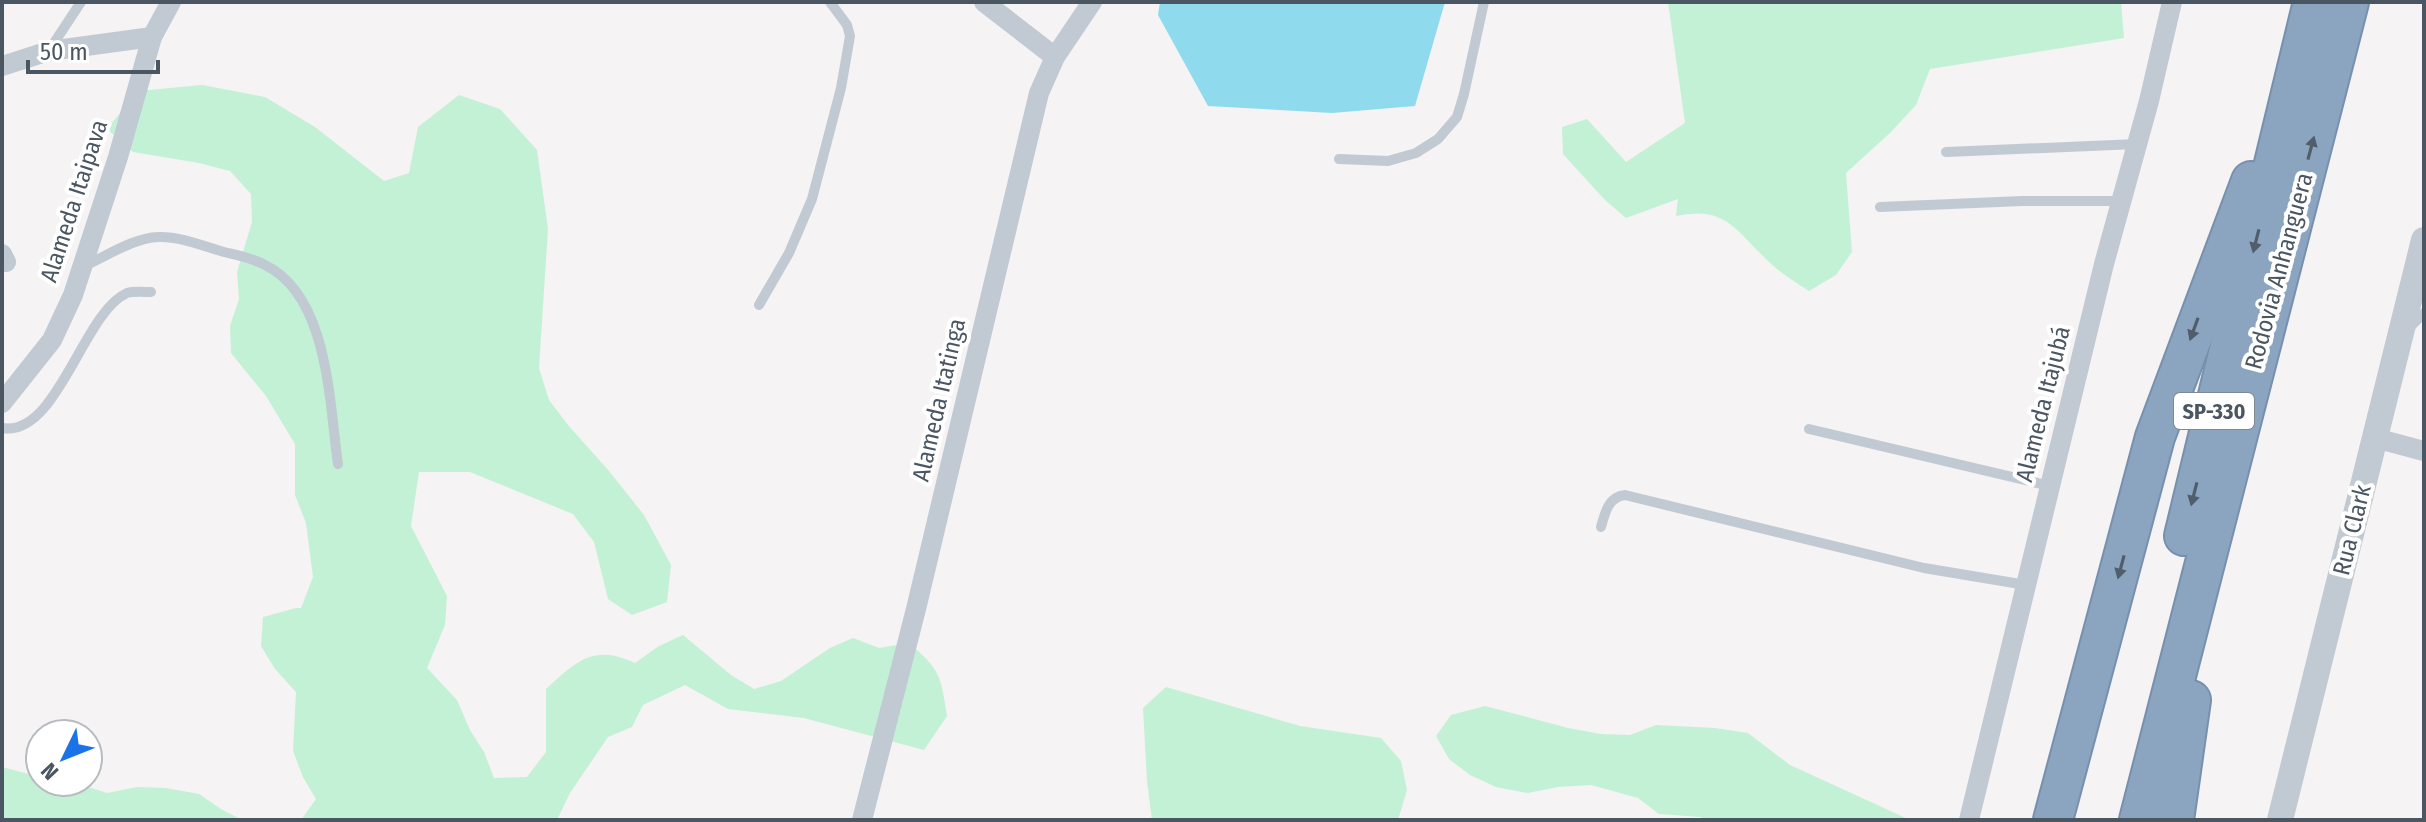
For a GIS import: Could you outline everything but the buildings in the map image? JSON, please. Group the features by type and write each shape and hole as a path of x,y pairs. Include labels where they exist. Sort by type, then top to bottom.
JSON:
{"highway":[{"name":"Rodovia Anhanguera","path":"2114,820 2313,2"},
{"name":"Rodovia Anhanguera","path":"2139,820 2349,2"},
{"path":"2053,820 2155,437 2247,190 2290,103"},
{"path":"2174,820 2214,522"}],"street":[{"name":"Alameda Itaipava","path":"2,403 52,340 83,267 152,37 171,2"},
{"path":"984,2 1055,57"},
{"name":"Alameda Itatinga","path":"862,820 916,609 1039,93 1055,57 1092,2"},
{"name":"Alameda Itajubá","path":"1969,820 2172,2"},
{"path":"2,66 49,51 152,37"},
{"name":"Rua Clark","path":"2280,820 2424,240"},
{"path":"2375,438 2424,451"}],"lane":[{"path":"49,51 81,2"},
{"path":"759,305 789,253 812,199 841,88 850,36 847,25 830,2"},
{"path":"1339,159 1388,161 1416,153 1438,139 1457,117 1484,2"},
{"path":"1946,152 2137,144"},
{"path":"1880,207 2022,201 2122,201"},
{"path":"83,267 141,240 175,238 253,260 287,280 305,302 321,341 338,464"},
{"path":"2,428 12,430 28,423 52,398 104,314 117,300 129,292 151,292"},
{"path":"2401,337 2424,313"},
{"path":"1809,429 2050,486"},
{"path":"1601,527 1611,501 1625,495 1924,568 2026,585"}],"green space":[{"path":"1668,2 2121,2 2124,38 1930,69 1916,105 1846,173 1852,252 1836,275 1809,291 1773,266 1726,221 1705,214 1676,216 1678,199 1626,218 1563,154 1562,127 1587,119 1626,162 1685,123"},
{"path":"202,85 265,97 315,127 384,181 409,173 418,127 459,95 500,109 537,150 548,229 539,368 549,400 644,515 671,565 667,602 632,615 608,599 594,542 573,514 470,472 419,472 411,526 447,596 445,625 427,668 457,700 494,778 527,777 546,752 546,689 576,664 596,655 620,657 635,663 659,646 683,635 731,675 754,689 781,681 830,648 853,638 879,648 909,643 937,674 947,716 924,750 804,718 728,709 685,685 643,705 632,727 608,737 570,793 557,820 301,820 316,799 293,751 296,692 275,669 261,646 263,617 301,608 313,577 306,523 295,495 295,444 266,396 231,353 230,326 239,299 237,272 252,222 251,194 230,171 133,152 107,129 138,91"},
{"path":"1166,687 1300,726 1381,738 1401,761 1407,790 1398,820 1152,820 1143,708"},
{"path":"1485,706 1601,734 1630,735 1656,725 1748,733 1790,765 1910,820 1702,820 1701,817 1659,814 1638,798 1591,785 1528,793 1496,787 1470,775 1449,759 1436,736 1451,715"},
{"path":"2,767 24,773 24,798 104,798 104,792 137,787 166,788 199,794 242,820 2,820"}],"water":[{"path":"1160,2 1445,2 1415,106 1332,113 1208,106 1158,15"}]}
